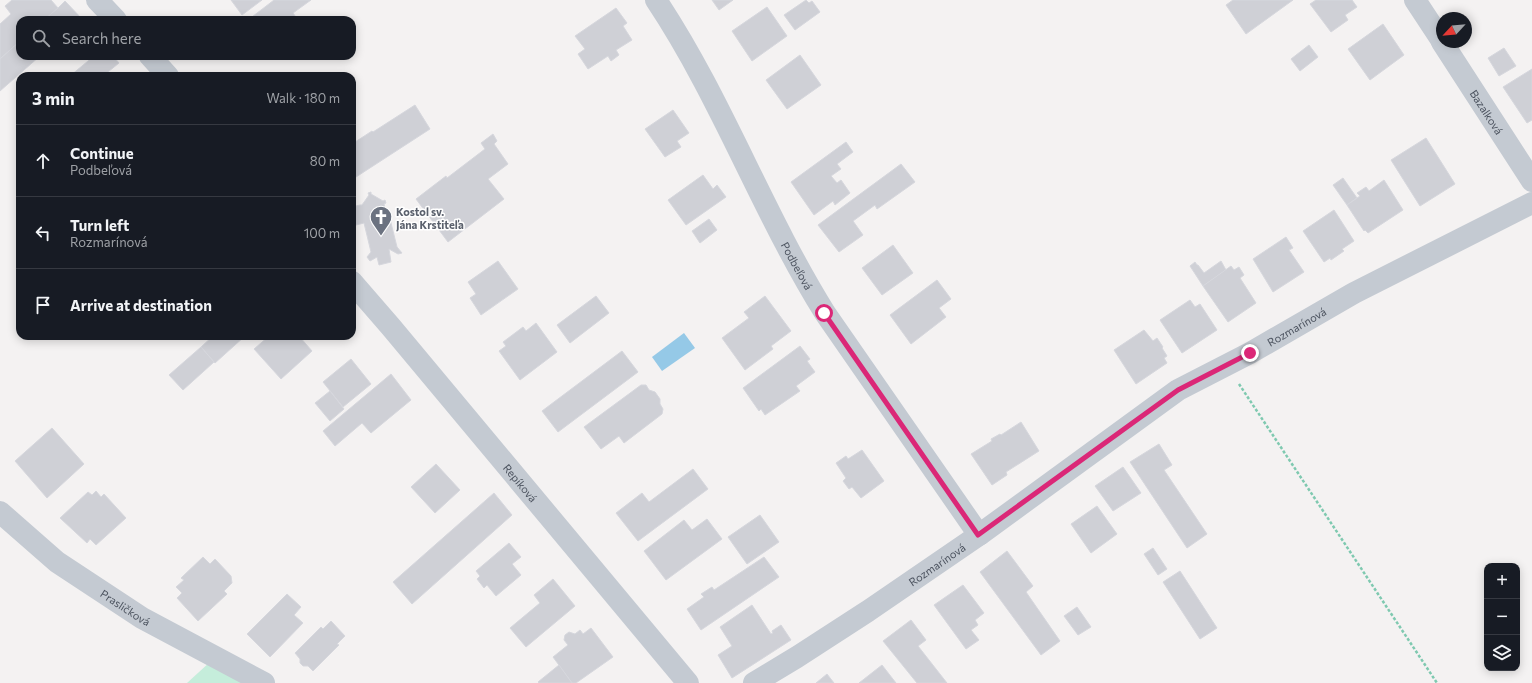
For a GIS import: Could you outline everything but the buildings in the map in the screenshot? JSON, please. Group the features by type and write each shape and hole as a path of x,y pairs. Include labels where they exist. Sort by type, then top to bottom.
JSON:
{"street":[{"path":"97,0 112,16"},
{"name":"Podbeľová","path":"656,0 711,94 805,281 824,313 978,535"},
{"name":"Bazalková","path":"1415,0 1436,33"},
{"name":"Bazalková","path":"1446,48 1532,181"},
{"path":"154,60 164,72"},
{"name":"Rozmarínová","path":"754,683 798,657 978,535 1178,390 1227,365 1354,292 1532,203"},
{"name":"Repíková","path":"356,287 688,683"},
{"name":"Prasličková","path":"0,512 58,562 142,618 264,683"}],"path":[{"path":"1227,365 1437,683"}],"green space":[{"path":"210,662 251,683 187,683"}],"water":[{"path":"684,333 695,348 662,371 652,357"}],"place":[{"name":"Kostol sv. Jána Krstiteľa","path":"381,236"}],"route":[{"path":"824,313 978,535 1178,390 1250,353"}]}
